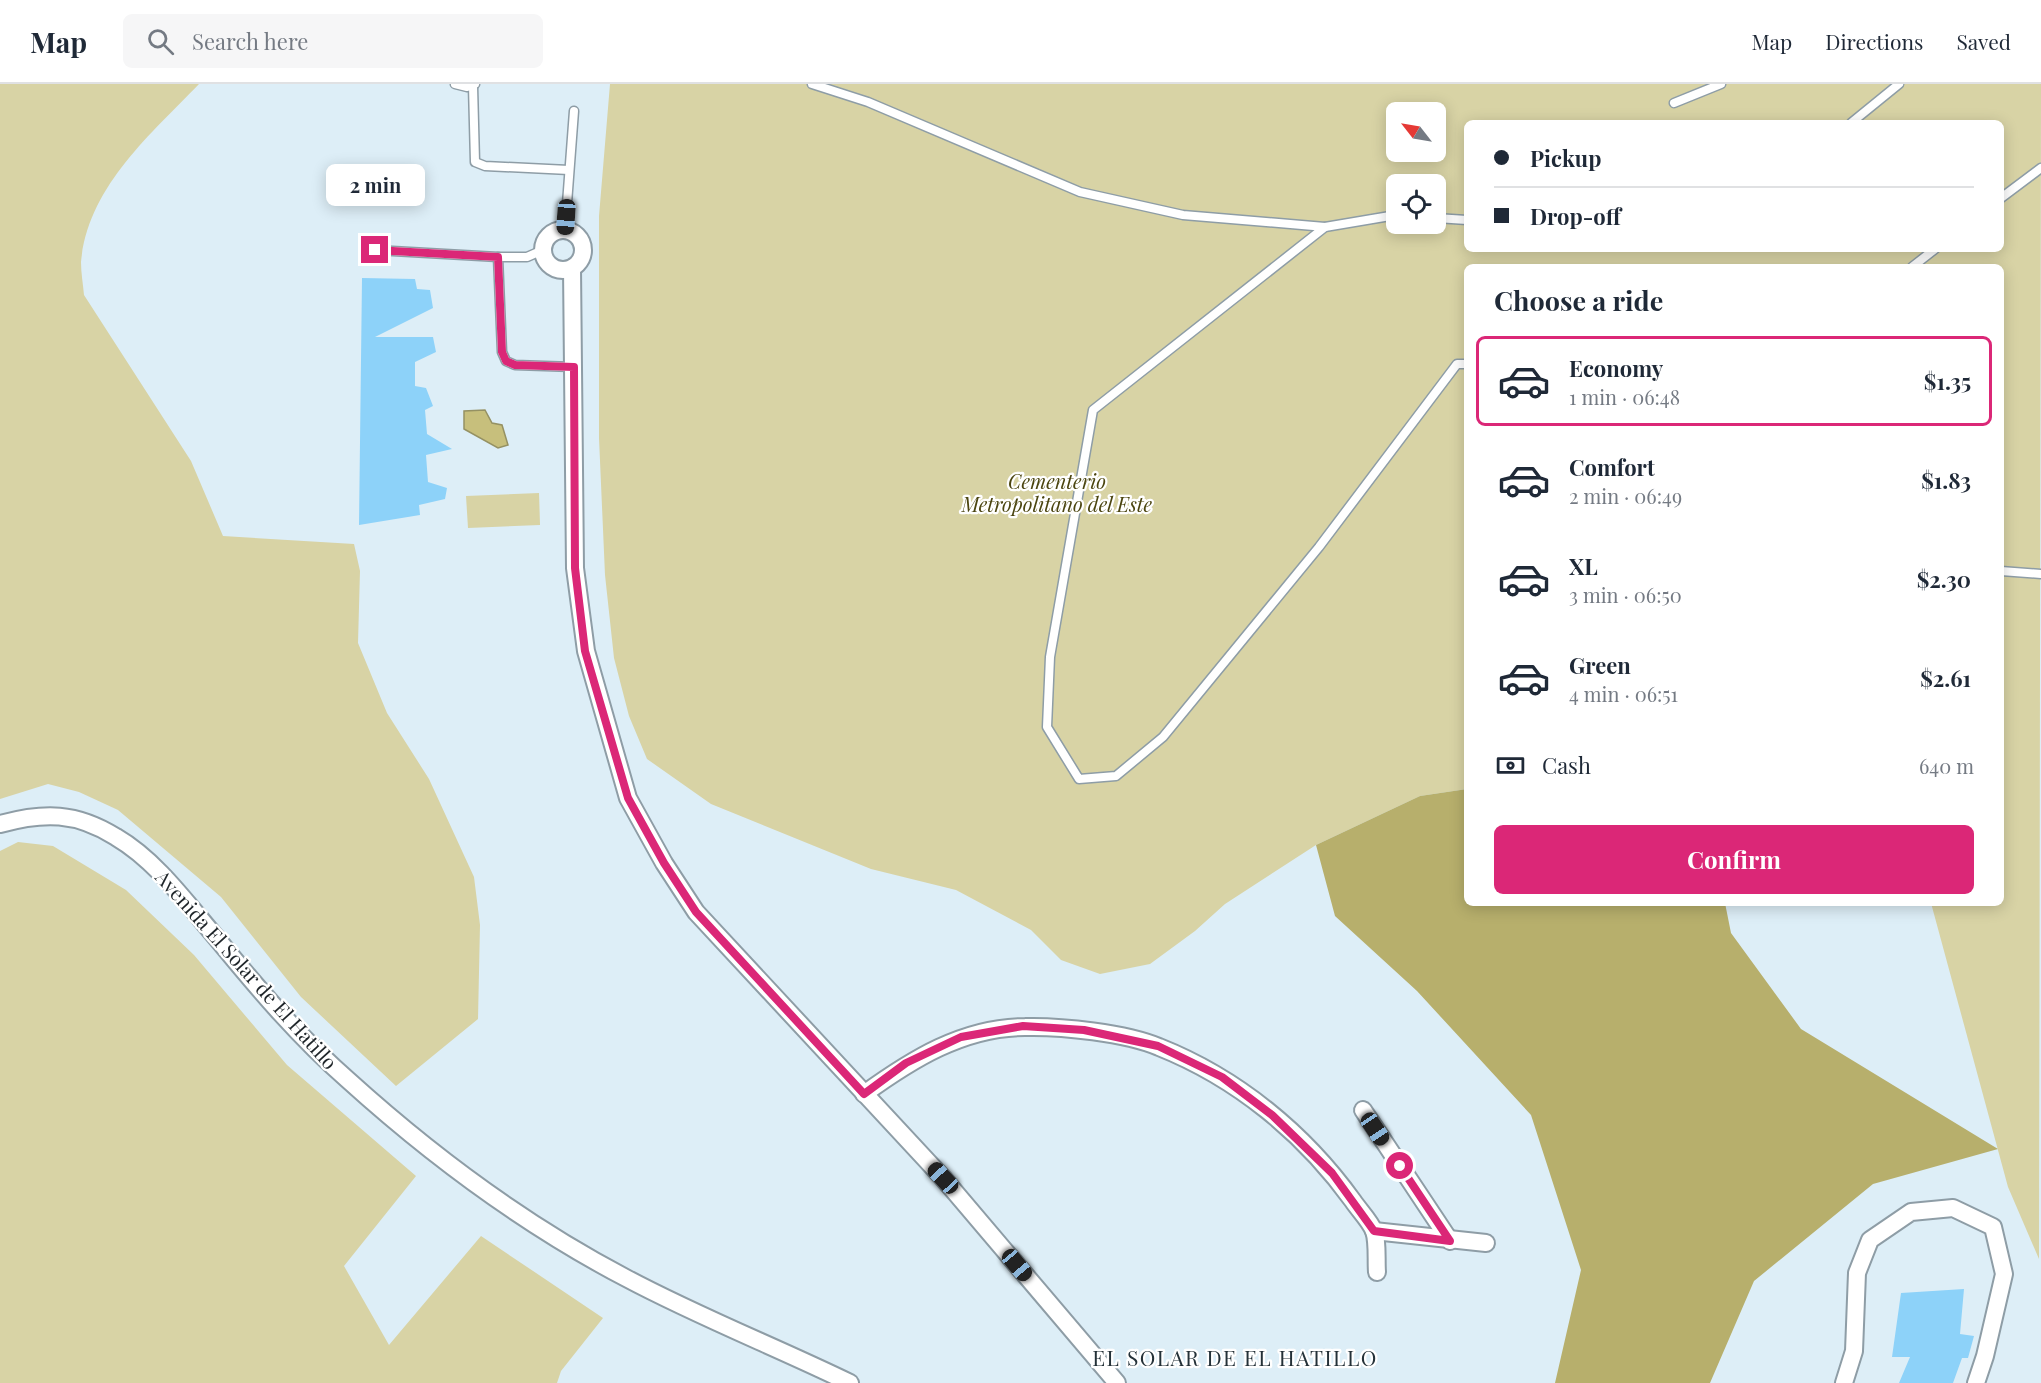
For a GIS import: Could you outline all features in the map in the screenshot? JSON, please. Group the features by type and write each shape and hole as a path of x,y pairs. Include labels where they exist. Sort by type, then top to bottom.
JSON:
{"street":[{"path":"565,230 577,235 583,246 581,259 572,268 559,270 547,262 543,250 544,243 552,232 565,230"},
{"path":"572,268 575,568 585,651 628,798 664,863 696,912 943,1178 1117,1383"},
{"name":"Avenida El Solar de El Hatillo","path":"0,824 45,816 69,816 115,836 134,849 161,874 264,995 323,1058 435,1154 532,1223 623,1276 850,1383"},
{"path":"864,1094 906,1063 961,1037 1023,1026 1084,1030 1158,1046 1222,1077 1272,1115 1332,1173 1374,1231 1377,1272"},
{"path":"1363,1110 1450,1241"},
{"path":"1844,1383 1854,1352 1857,1273 1870,1240 1911,1212 1953,1208 1993,1227 2004,1274 1985,1356 1976,1383"},
{"path":"1374,1231 1450,1241 1486,1243"}],"lane":[{"path":"455,84 461,87 474,85 475,162 485,166 569,170"},
{"path":"812,84 868,102 1080,192 1184,215 1325,227 1386,217"},
{"path":"1674,103 1721,84"},
{"path":"1855,120 1899,84"},
{"path":"565,230 574,111"},
{"path":"2004,196 2041,168"},
{"path":"1446,219 1464,220"},
{"path":"1325,227 1093,410 1050,657 1047,727 1080,779 1116,776 1163,736 1319,547 1457,364 1464,364"},
{"path":"375,250 527,257 543,250"},
{"path":"1916,264 1931,252"},
{"path":"498,257 502,352 506,361 515,365 574,367"},
{"path":"2004,570 2041,574"}],"green space":[{"path":"0,84 199,84 142,143 108,186 86,235 81,262 84,295 191,461 223,536 354,544 360,571 358,643 387,713 429,779 474,877 480,925 478,1019 396,1086 301,997 221,897 118,810 79,792 48,784 0,799"},
{"name":"Cementerio Metropolitano del Este","path":"610,84 2041,84 2039,1259 2008,1187 1932,906 2004,906 2004,264 1464,264 1464,789 1420,796 1316,845 1225,904 1195,931 1150,964 1100,974 1061,960 1031,930 956,890 871,869 711,804 647,759 629,716 614,658 605,575 599,438 599,216"},
{"path":"539,493 540,525 468,528 466,496"},
{"path":"18,842 53,846 126,890 194,955 287,1065 416,1176 344,1266 389,1345 481,1236 603,1318 561,1371 557,1383 0,1383 0,851"}],"shaded area":[{"path":"485,410 492,423 502,425 508,445 498,448 464,429 464,411"},
{"path":"1464,789 1464,906 1726,906 1731,933 1801,1029 1998,1149 1873,1184 1754,1281 1710,1383 1555,1383 1581,1270 1531,1115 1417,991 1335,916 1316,845 1420,796"}],"building":[{"path":"362,278 415,279 417,289 430,290 433,308 375,337 433,337 436,352 415,362 415,386 426,388 433,406 425,410 427,434 452,449 426,455 428,482 447,488 445,499 419,505 420,515 359,525"},
{"path":"1964,1289 1960,1334 1974,1336 1968,1358 1962,1358 1953,1383 1899,1383 1910,1357 1892,1357 1901,1293"}],"district":[{"name":"EL SOLAR DE EL HATILLO","path":"1235,1359"}],"route":[{"path":"375,250 498,257 502,352 506,361 515,365 574,367 575,568 585,651 628,798 664,863 696,912 864,1094 906,1063 961,1037 1023,1026 1084,1030 1158,1046 1222,1077 1304,1143 1332,1173 1374,1231 1450,1241 1400,1166"}]}
